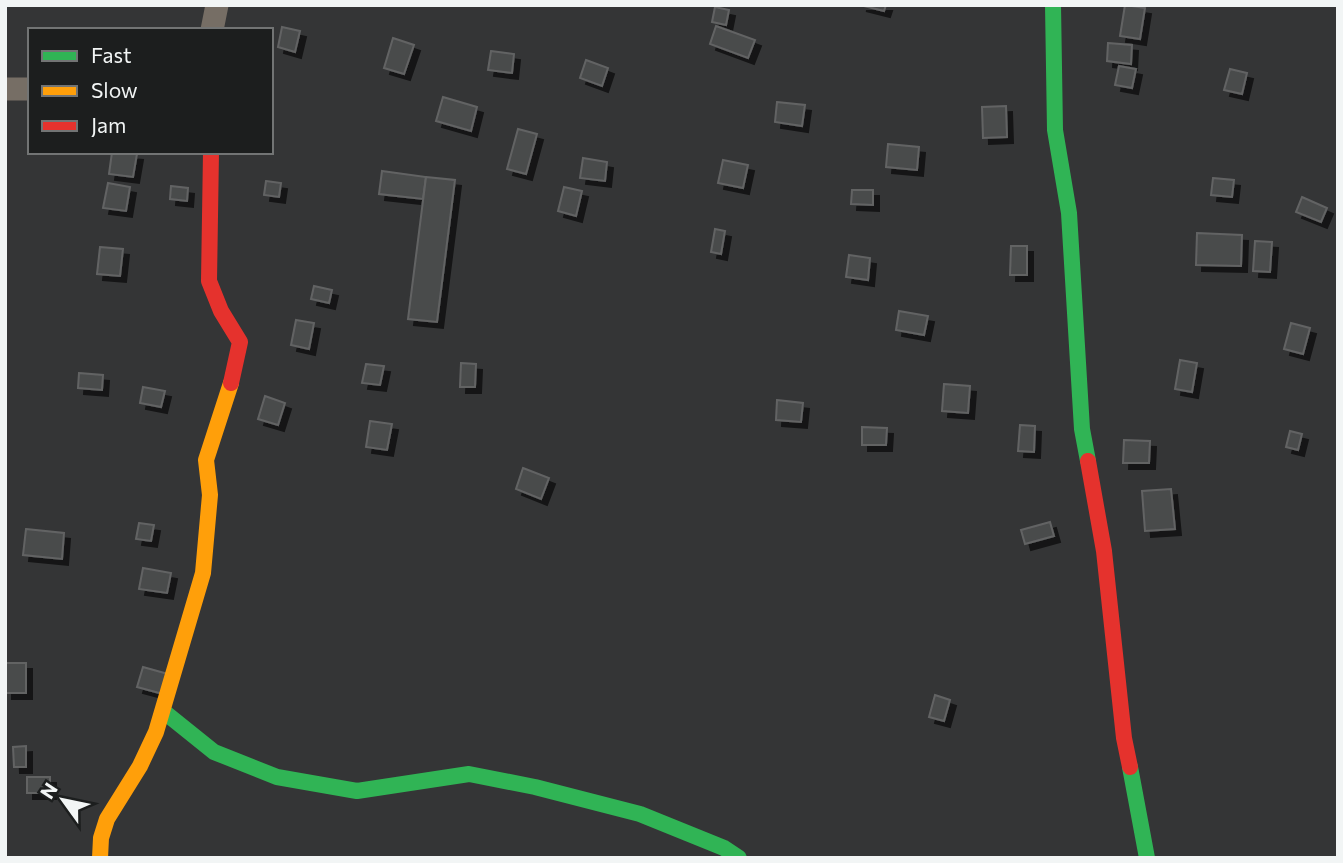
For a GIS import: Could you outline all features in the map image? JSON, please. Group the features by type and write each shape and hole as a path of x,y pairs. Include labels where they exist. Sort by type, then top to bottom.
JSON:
{"street":[{"path":"212,28 217,5"},
{"path":"1053,5 1055,130 1069,213 1082,429 1104,551 1124,738 1147,858"},
{"path":"5,89 28,89"},
{"path":"100,858 101,838 107,819 140,766 163,711 203,573 210,495 206,460 228,398 240,342 221,311 209,281 211,154"},
{"path":"163,711 214,752 277,777 357,791 469,774 535,787 640,814 724,849 738,858"}],"building":[{"path":"860,5 886,5 884,11"},
{"path":"1125,5 1145,8 1140,39 1120,36"},
{"path":"715,7 729,10 726,25 712,22"},
{"path":"716,26 755,40 748,58 710,44"},
{"path":"282,27 300,31 295,52 278,47"},
{"path":"393,38 414,45 404,74 384,68"},
{"path":"1108,43 1132,45 1131,64 1107,61"},
{"path":"491,51 514,54 512,73 488,70"},
{"path":"586,60 608,68 602,86 580,78"},
{"path":"1119,66 1136,69 1132,88 1115,85"},
{"path":"1230,69 1247,73 1242,94 1224,90"},
{"path":"443,97 477,107 471,131 436,121"},
{"path":"777,102 805,105 802,126 775,122"},
{"path":"1006,106 1007,137 983,138 982,107"},
{"path":"518,129 537,134 526,174 507,169"},
{"path":"888,144 919,147 917,170 886,167"},
{"path":"112,154 137,154 133,177 109,174"},
{"path":"583,158 607,162 605,181 580,178"},
{"path":"723,160 748,165 743,188 718,183"},
{"path":"382,171 426,177 423,199 379,194"},
{"path":"426,177 455,180 437,322 408,319"},
{"path":"1213,178 1234,180 1232,197 1211,195"},
{"path":"266,181 281,183 279,197 264,195"},
{"path":"108,183 130,187 126,211 103,208"},
{"path":"171,186 188,188 187,201 170,199"},
{"path":"564,187 582,191 576,216 558,211"},
{"path":"852,190 873,190 873,205 851,204"},
{"path":"1302,197 1327,208 1321,222 1296,212"},
{"path":"715,229 725,231 721,254 711,252"},
{"path":"1197,233 1242,235 1241,266 1196,265"},
{"path":"1255,241 1272,242 1270,272 1253,271"},
{"path":"1011,246 1027,246 1027,275 1010,275"},
{"path":"100,247 123,249 120,276 97,274"},
{"path":"849,255 870,258 868,280 846,277"},
{"path":"314,286 332,290 329,303 311,299"},
{"path":"899,311 928,316 924,335 896,330"},
{"path":"296,320 314,323 309,349 291,345"},
{"path":"1291,323 1310,328 1303,354 1284,349"},
{"path":"1180,360 1197,363 1192,392 1175,389"},
{"path":"461,363 476,364 475,387 460,387"},
{"path":"366,364 384,366 380,385 362,383"},
{"path":"79,373 103,375 102,390 78,388"},
{"path":"944,384 970,386 968,413 942,411"},
{"path":"143,387 165,391 161,407 140,403"},
{"path":"265,396 285,403 278,425 258,419"},
{"path":"777,400 803,403 801,422 776,420"},
{"path":"370,421 392,424 387,450 366,447"},
{"path":"1020,425 1035,426 1034,452 1018,451"},
{"path":"862,427 887,428 886,445 862,445"},
{"path":"1290,431 1302,434 1298,450 1286,447"},
{"path":"1124,440 1150,441 1149,463 1123,463"},
{"path":"523,468 549,478 541,499 516,489"},
{"path":"1171,489 1175,529 1145,531 1142,491"},
{"path":"1050,522 1054,536 1025,544 1021,530"},
{"path":"139,523 154,525 151,541 136,539"},
{"path":"26,529 64,533 62,559 23,555"},
{"path":"143,568 171,573 167,593 139,589"},
{"path":"6,663 26,663 26,693 6,693"},
{"path":"143,667 168,674 163,694 137,687"},
{"path":"935,695 950,700 944,721 929,717"},
{"path":"26,746 26,767 14,767 13,747"},
{"path":"27,777 50,777 50,793 27,793"}],"traffic: fast":[{"path":"1053,5 1055,130 1069,213 1082,429 1088,461"},
{"path":"163,711 214,752 277,777 357,791 469,774 535,787 640,814 724,848 739,858"},
{"path":"1130,767 1147,858"}],"traffic: slow":[{"path":"100,858 101,838 107,819 140,766 156,732 203,573 210,495 206,460 231,383"}],"traffic: jam":[{"path":"211,154 209,281 221,311 240,342 231,383"},
{"path":"1088,461 1104,551 1124,738 1130,767"}]}
